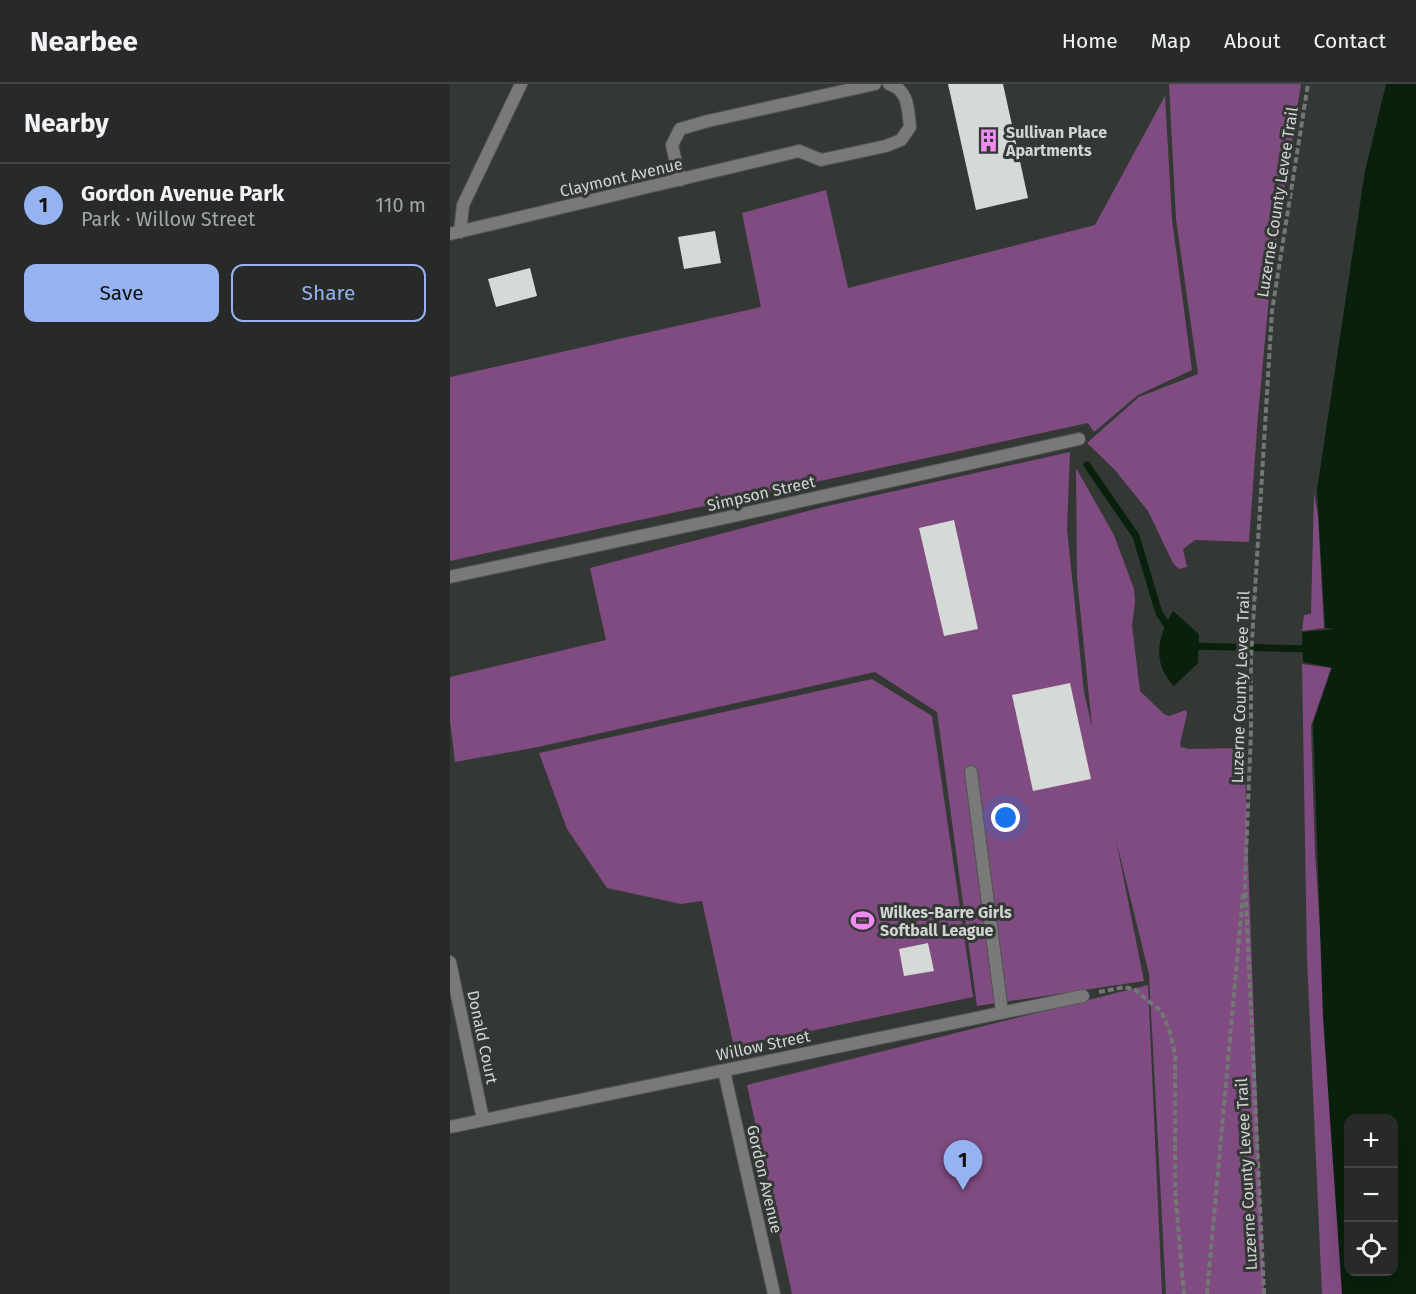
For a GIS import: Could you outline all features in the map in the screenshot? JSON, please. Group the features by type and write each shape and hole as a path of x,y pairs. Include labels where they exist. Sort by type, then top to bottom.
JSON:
{"street":[{"path":"455,233 463,205 521,84"},
{"path":"680,180 672,145 680,129 708,120 875,84"},
{"name":"Claymont Avenue","path":"455,233 799,151 821,160 885,146 901,140 910,127 907,98 895,86 889,84"},
{"name":"Simpson Street","path":"450,577 1079,439"},
{"path":"971,772 1002,1012"},
{"name":"Donald Court","path":"450,962 483,1119"},
{"name":"Willow Street","path":"450,1127 1083,996"},
{"name":"Gordon Avenue","path":"724,1071 774,1294"}],"path":[{"name":"Luzerne County Levee Trail","path":"1264,1294 1245,880 1251,731 1251,657 1272,311 1308,84"},
{"path":"1207,1294 1245,880"},
{"path":"1083,996 1125,987 1135,990 1161,1011 1169,1029 1175,1054 1175,1190 1184,1294"}],"shaded area":[{"path":"1169,84 1301,84 1271,276 1249,542 1195,540 1183,549 1187,567 1179,569 1173,563 1148,511 1114,469 1087,443 1139,397 1198,374 1176,219"},
{"path":"1386,84 1416,84 1416,1294 1342,1294 1323,1017 1313,723 1332,668 1338,669 1303,662 1302,632 1336,629 1325,628 1317,490 1365,171"},
{"path":"1165,96 1172,219 1192,370 1138,395 1094,432 1088,423 450,561 450,377 761,307 742,213 826,190 848,288 1095,225"},
{"path":"1070,452 1067,529 1084,692 1092,727 1077,578 1076,468 1114,535 1134,589 1132,626 1140,691 1164,714 1169,716 1186,710 1181,747 1189,749 1244,747 1264,1294 1166,1294 1149,974 1116,840 1144,981 977,1006 937,712 875,672 538,747 455,762 450,721 450,677 606,640 590,568 823,507"},
{"path":"1314,492 1318,516 1324,628 1302,631 1304,615 1311,614"},
{"path":"1173,611 1199,634 1198,663 1174,686 1162,668 1159,649 1164,630"},
{"path":"1302,664 1331,668 1311,726 1315,852 1344,1294 1322,1294 1307,959"},
{"path":"872,679 932,716 973,997 734,1047 702,901 681,904 607,888 567,829 539,753"},
{"path":"1148,985 1162,1294 792,1294 747,1085"}],"building":[{"name":"Sullivan Place Apartments","path":"948,84 1003,84 1028,198 976,210"},
{"path":"715,231 721,263 684,269 678,237"},
{"path":"530,268 537,296 496,307 488,279"},
{"path":"954,520 978,629 944,636 919,528"},
{"path":"1070,683 1091,779 1033,791 1012,695"},
{"path":"928,943 934,971 904,976 899,949"}],"waterway":[{"path":"1087,465 1136,536 1159,613 1170,630"},
{"path":"1190,646 1311,649"}],"place":[{"name":"Sullivan Place Apartments","path":"988,141"},
{"name":"Wilkes-Barre Girls Softball League","path":"862,921"},
{"name":"Gordon Avenue Park","path":"963,1190"}]}
